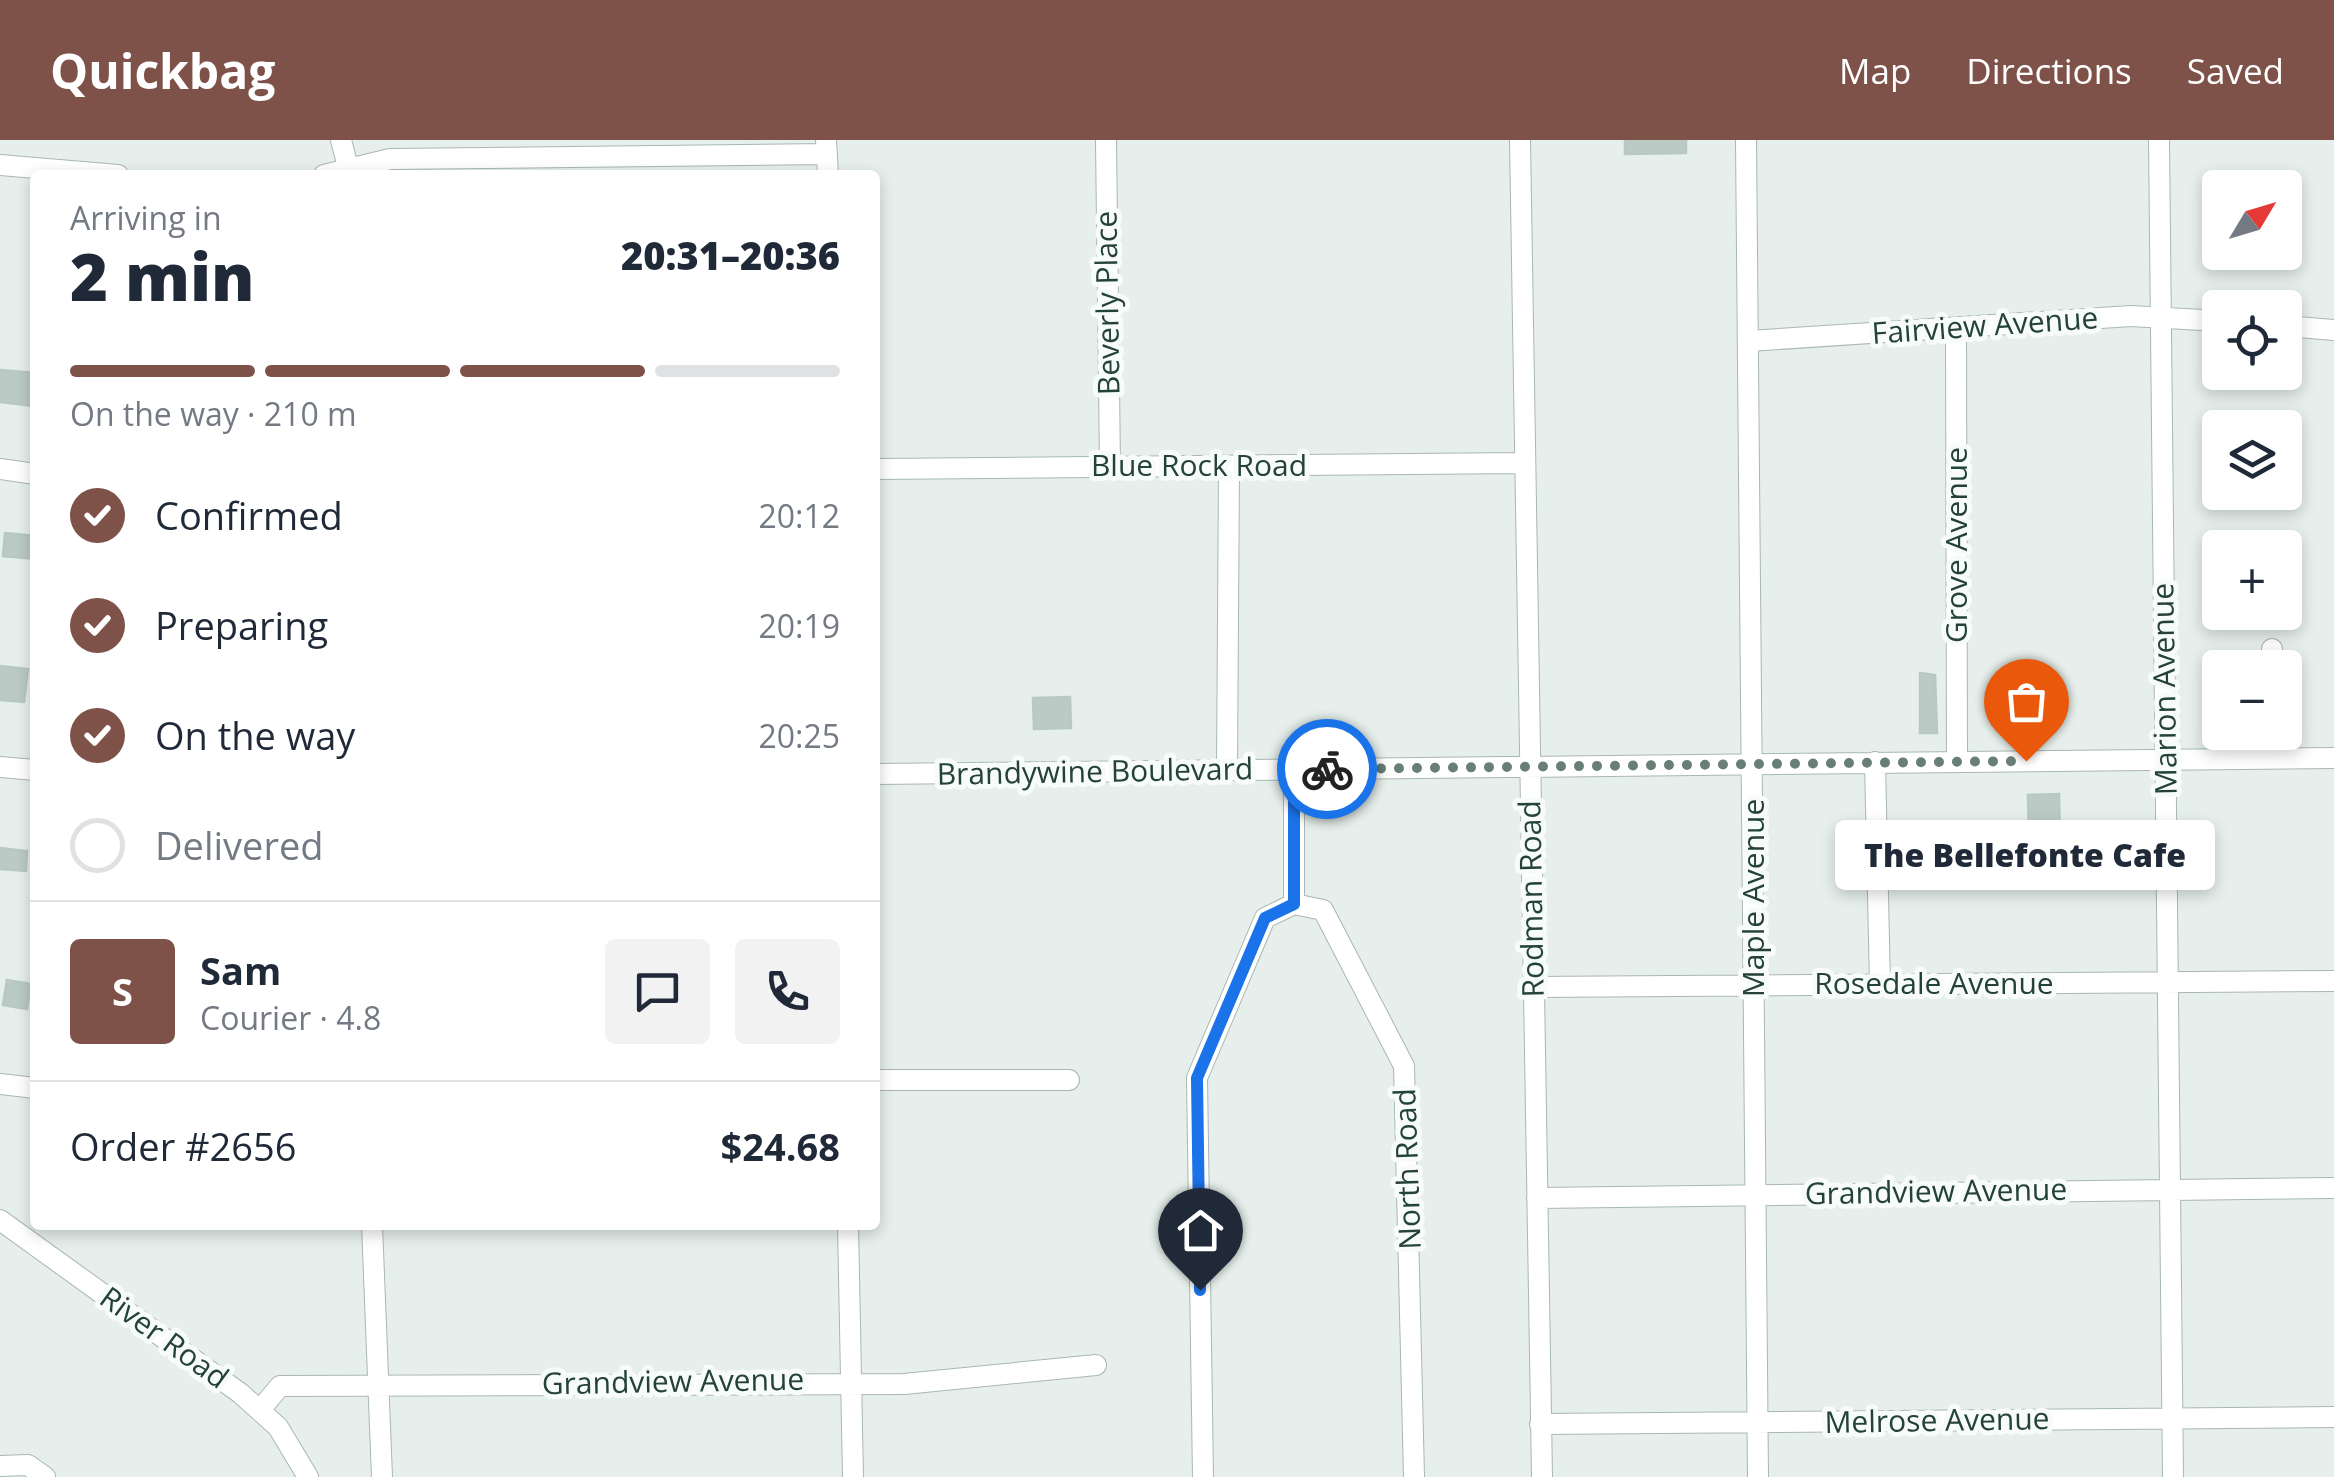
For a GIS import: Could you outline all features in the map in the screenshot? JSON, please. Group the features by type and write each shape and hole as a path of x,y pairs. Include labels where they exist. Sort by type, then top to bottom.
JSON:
{"street":[{"path":"342,140 349,170"},
{"name":"Beverly Place","path":"1106,140 1110,467"},
{"name":"Rodman Road","path":"1520,140 1542,1477"},
{"name":"Maple Avenue","path":"1746,140 1758,1477"},
{"name":"Marion Avenue","path":"2160,140 2173,1477"},
{"path":"355,170 390,159 543,166 827,156"},
{"path":"0,165 59,170"},
{"name":"Fairview Avenue","path":"1749,341 2161,316 2202,319"},
{"path":"2302,327 2334,330"},
{"name":"Grove Avenue","path":"1956,328 1957,761"},
{"name":"Blue Rock Road","path":"880,470 1523,463"},
{"path":"1227,771 1229,467"},
{"path":"0,469 30,473"},
{"path":"2274,750 2274,758"},
{"name":"Brandywine Boulevard","path":"880,774 2334,758"},
{"path":"1875,762 1880,984"},
{"path":"0,767 30,770"},
{"path":"1203,1477 1197,1078 1265,918 1294,904 1294,770"},
{"name":"North Road","path":"1294,904 1323,910 1404,1066 1414,1477"},
{"name":"Rosedale Avenue","path":"1534,987 2334,981"},
{"path":"880,1080 1070,1080"},
{"path":"0,1084 30,1087"},
{"name":"Grandview Avenue","path":"1538,1198 2334,1188"},
{"name":"River Road","path":"0,1220 260,1410 284,1436 308,1477"},
{"path":"372,1230 382,1477"},
{"path":"848,1230 853,1477"},
{"name":"Grandview Avenue","path":"260,1410 280,1386 938,1382 1096,1365"},
{"name":"Melrose Avenue","path":"1540,1424 2334,1417"},
{"path":"0,1466 28,1465 45,1477"}],"building":[{"path":"1625,140 1686,140 1686,153 1625,154"},
{"path":"0,370 30,373 30,405 0,402"},
{"path":"5,533 30,536 30,559 3,556"},
{"path":"0,666 28,669 24,702 0,700"},
{"path":"1920,673 1935,675 1937,733 1920,733"},
{"path":"1070,697 1071,728 1034,729 1033,698"},
{"path":"2059,794 2060,843 2029,844 2028,795"},
{"path":"0,848 27,851 26,871 0,869"},
{"path":"7,980 30,984 27,1009 3,1005"}],"way so far":[{"path":"1327,769 2026,761"}],"place":[{"name":"The Bellefonte Cafe","path":"2026,761"}],"route":[{"path":"1200,1290 1197,1078 1265,918 1294,904 1294,770 1327,769"}]}
